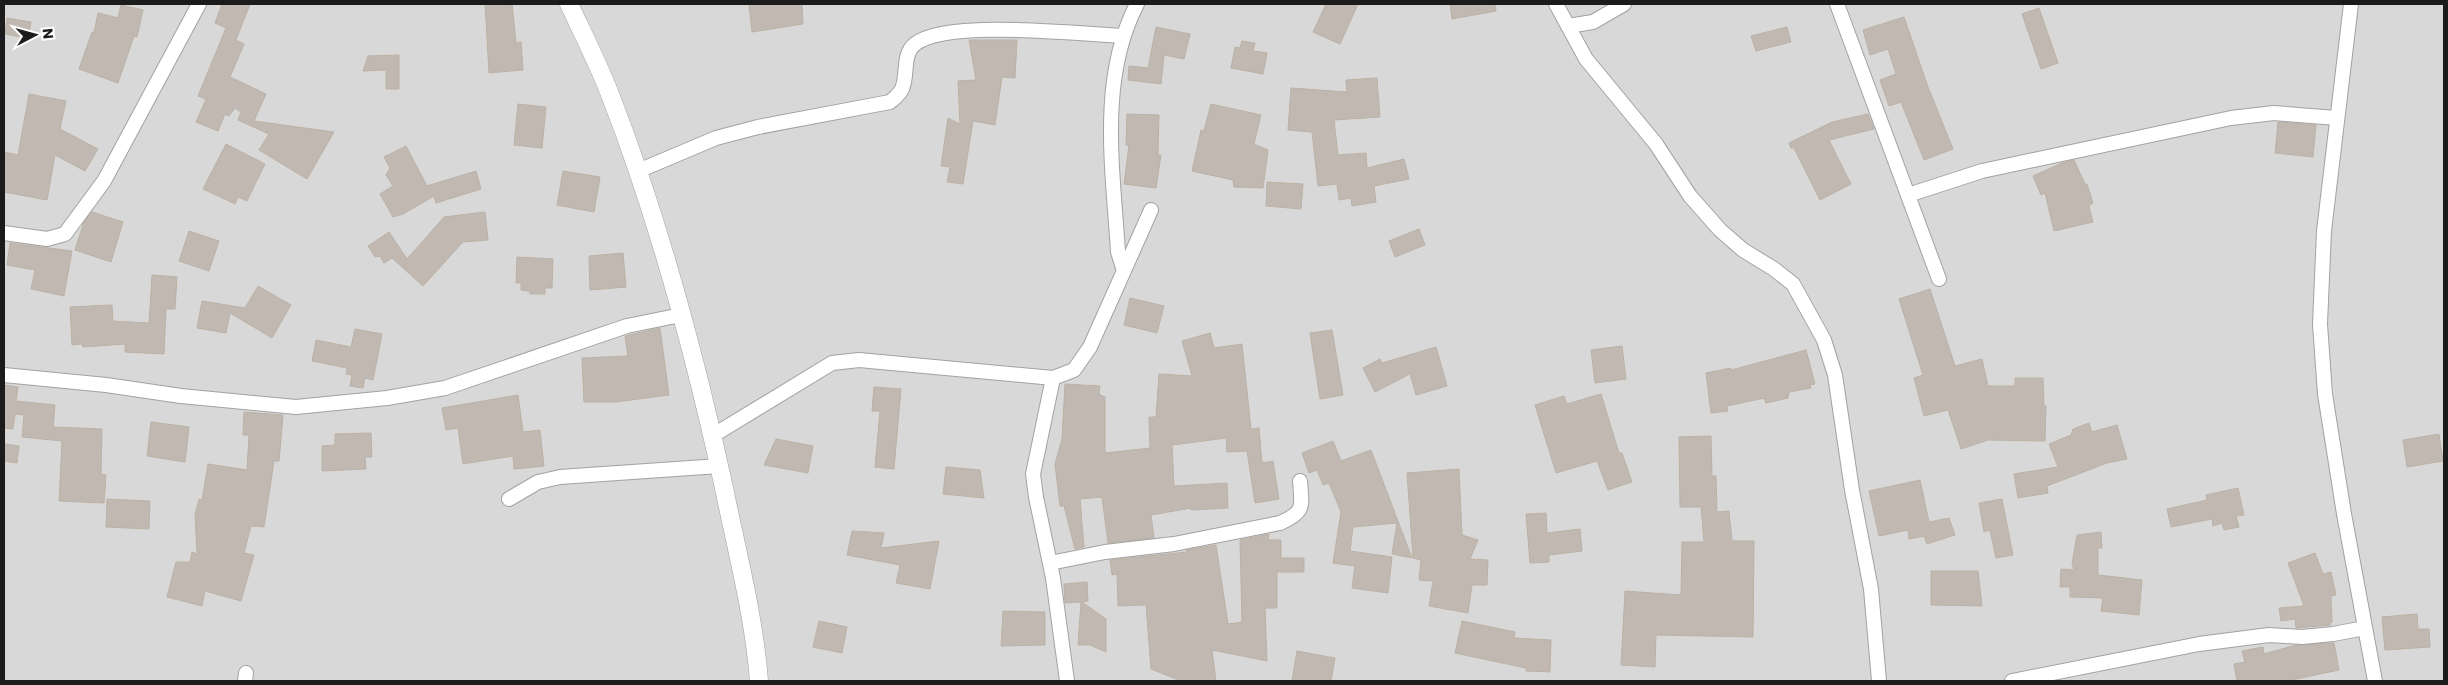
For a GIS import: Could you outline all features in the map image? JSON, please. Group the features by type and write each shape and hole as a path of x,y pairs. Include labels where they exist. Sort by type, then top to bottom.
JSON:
{"street":[{"path":"4,233 47,239 65,234 104,181 199,4"},
{"path":"569,4 611,95 638,171 681,315 712,436 741,568 759,681"},
{"path":"1123,268 1118,252 1111,146 1114,70 1122,36 1137,4"},
{"path":"1556,4 1586,59 1651,138 1690,196 1720,230 1743,250 1774,269 1793,284 1824,340 1835,375 1852,490 1870,589 1879,681"},
{"path":"1568,26 1593,22 1624,4"},
{"path":"1837,4 1940,279"},
{"path":"2350,4 2324,231 2320,324 2325,394 2344,514 2375,681"},
{"path":"638,171 716,138 758,127 890,102 902,90 906,60 913,45 929,36 990,29 1122,36"},
{"path":"1908,195 1982,171 2231,118 2274,113 2336,118"},
{"path":"712,436 832,363 859,360 1054,378 1074,370 1090,348 1123,268 1151,210"},
{"path":"4,375 106,385 181,396 296,407 387,398 445,388 627,326 681,315"},
{"path":"1054,378 1033,474 1050,563 1067,681"},
{"path":"509,499 538,482 560,477 719,466"},
{"path":"1050,563 1105,552 1174,544 1280,524 1296,516 1302,504 1300,481"},
{"path":"2012,681 2199,644 2269,635 2302,637 2365,628"}],"shaded area":[{"path":"4,4 2444,4 2444,681 4,681"}],"building":[{"path":"222,4 250,4 236,40 244,44 230,77 266,94 254,121 334,132 307,179 259,150 269,134 238,120 241,112 235,108 229,116 225,114 218,131 196,122 206,99 198,96 226,28 215,23"},
{"path":"485,4 512,4 516,43 521,42 523,70 489,73"},
{"path":"749,4 802,4 803,24 752,32"},
{"path":"1326,4 1358,4 1340,44 1313,32"},
{"path":"1450,4 1495,4 1496,11 1452,19"},
{"path":"121,5 143,10 137,37 134,36 118,83 79,69 92,32 94,33 98,13 118,18"},
{"path":"2039,8 2058,63 2041,69 2022,14"},
{"path":"1904,17 1928,87 1953,149 1924,160 1901,102 1889,106 1880,80 1896,74 1888,49 1870,55 1863,30"},
{"path":"7,18 31,22 28,38 5,34"},
{"path":"1156,27 1190,34 1184,59 1164,55 1161,84 1128,80 1129,66 1148,68"},
{"path":"1787,27 1791,42 1756,51 1751,36"},
{"path":"969,40 1017,40 1015,78 1002,77 995,125 973,121 963,184 947,182 950,167 941,166 948,118 960,124 958,81 976,80"},
{"path":"1242,41 1255,43 1253,51 1267,53 1263,74 1231,68 1235,47 1240,48"},
{"path":"399,55 399,89 386,89 386,70 363,71 368,56"},
{"path":"1377,78 1380,117 1334,120 1338,155 1366,153 1367,168 1404,159 1409,179 1374,186 1376,202 1352,206 1351,198 1339,200 1337,184 1318,186 1312,132 1288,130 1291,88 1347,92 1346,80"},
{"path":"29,94 66,101 60,129 98,149 85,171 55,155 47,200 4,192 4,152 18,155"},
{"path":"518,104 546,107 542,148 514,145"},
{"path":"1211,104 1261,115 1254,144 1268,150 1263,188 1234,187 1233,180 1192,171 1201,130 1204,131"},
{"path":"1127,114 1159,115 1158,155 1161,155 1156,188 1124,184 1129,145 1126,145"},
{"path":"1868,114 1874,129 1829,140 1851,184 1820,200 1794,148 1791,148 1789,143 1832,122"},
{"path":"2278,122 2316,125 2313,157 2275,153"},
{"path":"226,144 265,164 247,201 238,197 235,204 203,189"},
{"path":"406,146 427,186 476,171 481,189 436,203 434,196 403,214 393,217 380,194 393,186 386,175 390,168 384,157"},
{"path":"2074,160 2085,184 2087,184 2093,203 2089,206 2093,222 2054,231 2045,193 2041,195 2033,176 2062,163"},
{"path":"563,171 600,177 594,212 557,205"},
{"path":"1267,182 1303,184 1301,209 1266,206"},
{"path":"92,212 123,222 111,262 75,250 84,222"},
{"path":"485,212 488,240 463,242 423,286 392,258 384,263 380,256 375,257 368,246 389,232 407,259 444,217"},
{"path":"1419,229 1425,245 1395,257 1389,241"},
{"path":"189,231 219,241 209,271 179,261"},
{"path":"10,243 72,251 64,296 31,289 35,270 7,265"},
{"path":"623,253 626,287 590,290 589,256"},
{"path":"517,257 553,259 552,288 545,288 545,294 530,294 529,291 521,290 521,283 516,283"},
{"path":"152,275 177,277 175,309 166,309 164,354 125,352 125,344 83,347 82,344 72,345 70,307 112,305 113,321 149,323"},
{"path":"258,286 291,305 272,338 230,313 226,333 197,328 202,301 245,308"},
{"path":"1930,289 1955,366 1982,359 1988,386 2015,386 2015,378 2043,378 2044,406 2046,406 2045,441 1988,440 1961,449 1948,410 1924,416 1914,378 1923,375 1899,299"},
{"path":"1130,298 1164,306 1157,333 1124,325"},
{"path":"660,328 669,395 616,402 584,402 582,358 628,356 625,336"},
{"path":"355,329 382,334 373,380 365,378 363,388 350,386 352,375 346,374 347,368 312,361 316,340 351,347"},
{"path":"1332,330 1343,395 1320,399 1310,333"},
{"path":"1210,333 1214,348 1242,344 1251,429 1259,428 1262,463 1273,461 1279,499 1255,503 1247,451 1227,452 1226,438 1172,445 1174,486 1227,483 1228,508 1191,510 1191,508 1151,515 1154,538 1108,543 1102,497 1080,499 1084,547 1075,549 1064,506 1060,506 1055,464 1062,439 1065,384 1100,386 1099,394 1105,397 1105,453 1150,448 1149,417 1156,417 1159,374 1192,376 1182,341"},
{"path":"1622,346 1626,379 1595,383 1591,350"},
{"path":"1436,347 1447,386 1416,395 1410,374 1375,392 1363,368 1380,359 1382,363"},
{"path":"1806,350 1815,384 1810,385 1811,388 1789,392 1788,398 1766,403 1764,398 1727,406 1728,411 1711,413 1706,373 1731,368 1731,370"},
{"path":"4,385 18,387 16,401 55,405 53,427 102,429 101,474 106,475 104,503 59,501 62,441 22,437 24,415 15,414 13,429 4,428"},
{"path":"874,387 901,389 894,469 875,467 880,411 872,411"},
{"path":"1601,394 1619,453 1622,453 1632,482 1608,490 1597,461 1556,473 1535,405 1564,396 1567,404"},
{"path":"518,395 523,432 540,430 544,466 514,469 513,456 463,464 458,428 446,430 442,408"},
{"path":"244,412 283,415 279,461 274,461 264,527 251,526 244,553 254,555 241,601 205,591 202,606 167,597 176,562 190,562 192,552 197,554 195,515 199,499 202,500 208,464 247,470 249,435 243,435"},
{"path":"151,422 189,427 185,462 147,456"},
{"path":"2089,423 2092,432 2117,425 2127,459 2107,463 2047,486 2048,493 2018,498 2014,474 2058,467 2049,444 2071,435 2073,429"},
{"path":"371,433 372,457 365,457 366,469 322,471 322,446 335,445 335,434"},
{"path":"2439,434 2443,461 2407,467 2403,440"},
{"path":"1711,436 1712,476 1716,476 1717,512 1729,511 1732,541 1754,541 1753,637 1656,635 1655,667 1621,665 1625,591 1681,595 1682,542 1704,542 1701,507 1680,507 1679,437"},
{"path":"776,439 813,446 808,473 764,465"},
{"path":"1333,441 1341,461 1371,450 1412,558 1392,554 1397,523 1353,527 1350,551 1392,557 1388,593 1352,588 1355,566 1333,563 1341,512 1329,483 1323,485 1317,470 1309,473 1302,453"},
{"path":"4,444 19,446 17,463 4,461"},
{"path":"946,467 980,470 984,498 943,494"},
{"path":"1459,469 1462,535 1478,540 1470,559 1488,560 1487,585 1472,585 1468,613 1429,606 1433,581 1419,580 1421,560 1413,558 1407,473"},
{"path":"1920,480 1929,522 1949,518 1955,535 1927,544 1924,536 1909,539 1908,530 1879,536 1869,491"},
{"path":"2238,488 2244,515 2236,516 2239,527 2224,530 2222,523 2213,526 2212,519 2171,527 2167,509 2207,500 2206,495"},
{"path":"107,499 150,501 149,529 106,527"},
{"path":"2002,499 2013,555 1996,558 1990,530 1984,532 1979,503"},
{"path":"1546,513 1547,533 1580,529 1582,551 1549,555 1549,562 1530,563 1526,514"},
{"path":"852,531 884,533 881,548 939,541 930,589 896,583 900,565 847,555"},
{"path":"2101,532 2102,548 2098,548 2098,575 2142,580 2139,615 2101,611 2103,598 2070,597 2070,587 2060,587 2061,569 2074,570 2072,564 2077,535"},
{"path":"1269,534 1268,540 1281,540 1281,558 1304,558 1304,572 1277,572 1277,608 1265,608 1267,661 1212,650 1216,681 1181,681 1151,669 1146,605 1118,606 1117,574 1112,575 1110,560 1187,552 1186,550 1216,545 1228,624 1242,622 1240,540"},
{"path":"2315,553 2323,574 2331,572 2336,595 2331,596 2332,622 2330,625 2296,628 2295,619 2281,621 2279,608 2304,606 2288,563"},
{"path":"1931,571 1978,571 1982,606 1931,605"},
{"path":"1087,582 1088,601 1082,602 1106,619 1106,652 1090,645 1078,645 1081,602 1065,603 1064,584"},
{"path":"1003,611 1045,612 1045,645 1001,646"},
{"path":"2417,614 2418,629 2429,629 2430,647 2385,650 2382,617"},
{"path":"819,621 847,627 842,653 813,647"},
{"path":"1462,621 1515,632 1514,638 1551,640 1550,672 1526,671 1526,668 1455,653"},
{"path":"2334,643 2339,670 2287,681 2237,681 2234,664 2245,662 2242,651 2263,647 2264,654 2296,645"},
{"path":"1297,651 1335,658 1331,681 1292,681"}]}
